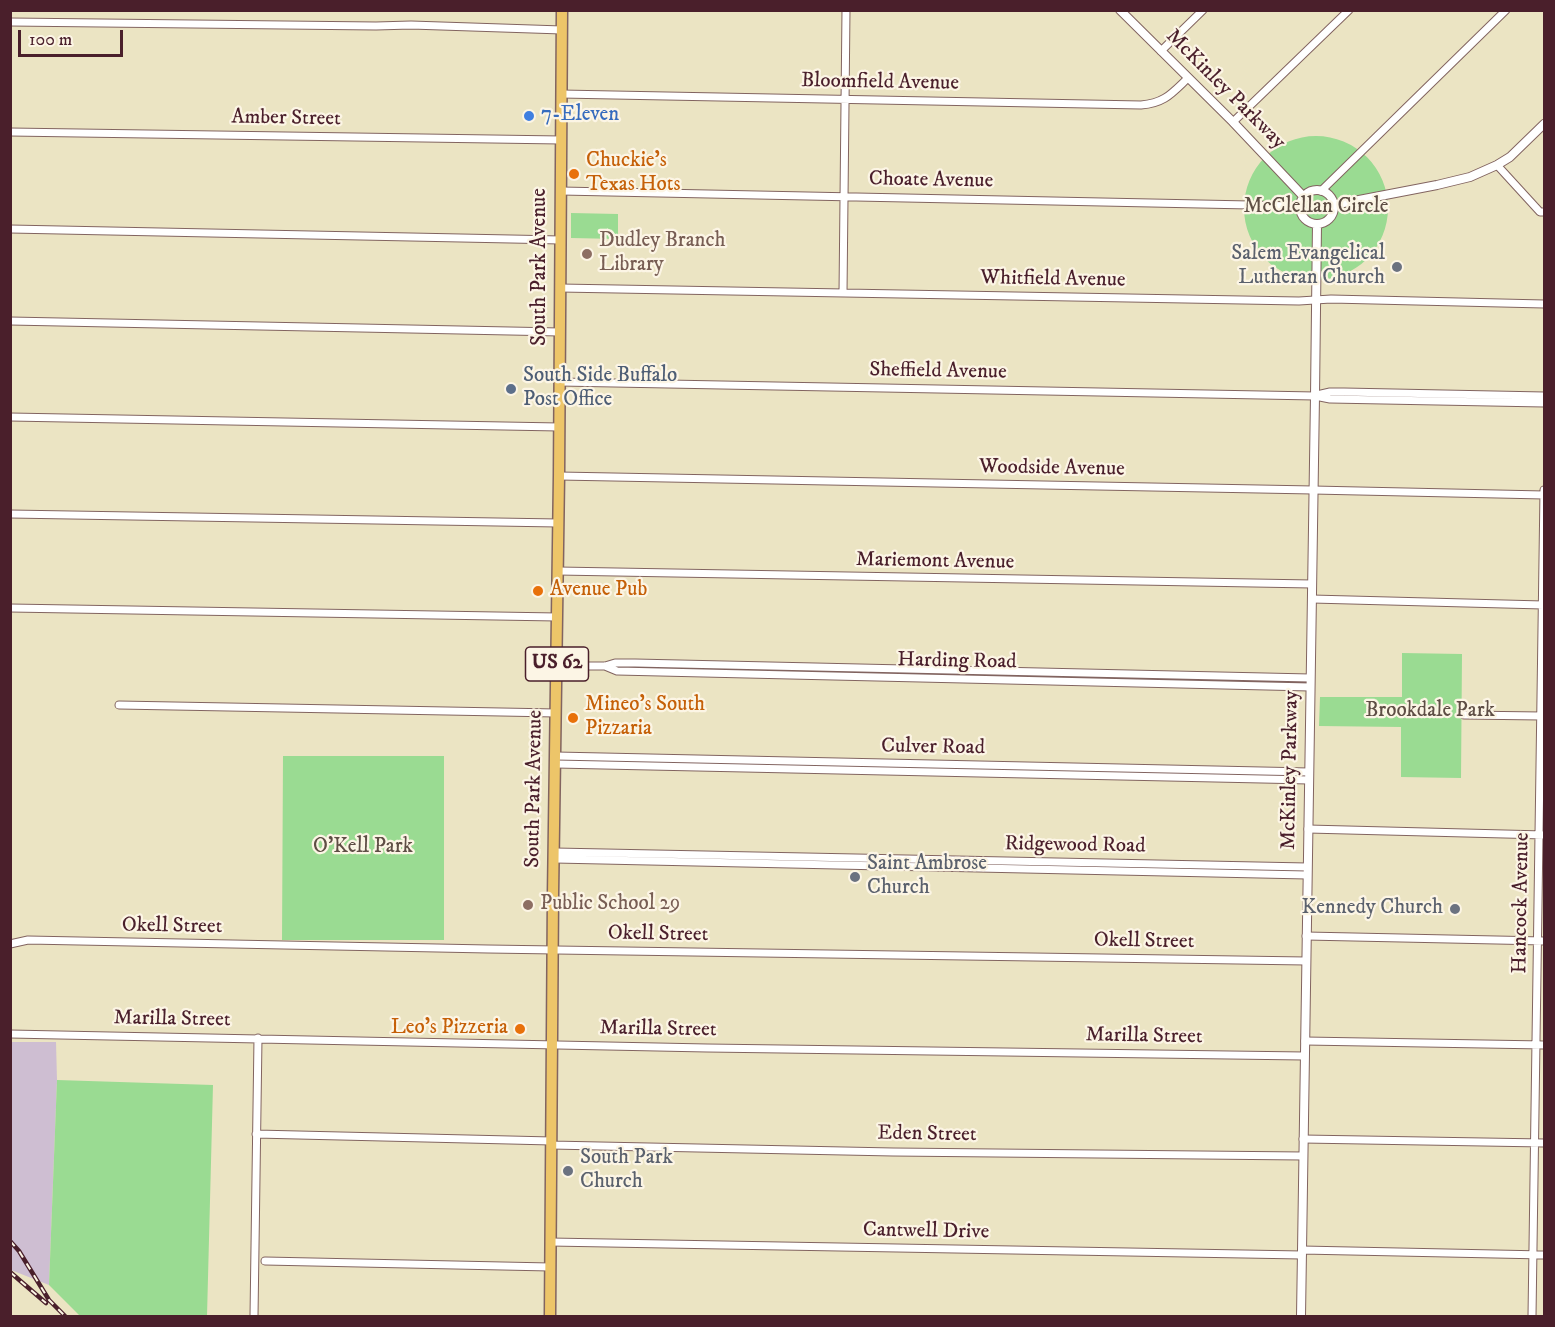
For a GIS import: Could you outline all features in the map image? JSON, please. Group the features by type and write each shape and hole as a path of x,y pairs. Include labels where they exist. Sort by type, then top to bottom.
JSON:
{"main road":[{"name":"South Park Avenue","path":"550,1317 562,10"}],"street":[{"path":"843,292 846,10"},
{"name":"McKinley Parkway","path":"1120,10 1304,196"},
{"path":"1161,51 1203,10"},
{"path":"1233,122 1349,10"},
{"path":"1321,191 1506,10"},
{"path":"10,22 411,25 562,30"},
{"name":"Bloomfield Avenue","path":"561,94 1148,104 1170,96 1188,78"},
{"path":"1334,205 1457,181 1497,165 1545,124"},
{"name":"Amber Street","path":"10,132 561,140"},
{"path":"1497,165 1540,212 1545,212"},
{"name":"Choate Avenue","path":"561,190 1299,206"},
{"path":"1310,191 1321,191 1330,197 1334,205 1333,211 1330,218 1323,223 1309,223 1301,214 1299,206 1304,196 1310,191"},
{"name":"McKinley Parkway","path":"1301,1317 1317,224"},
{"path":"10,229 561,240"},
{"name":"Whitfield Avenue","path":"560,288 1299,301 1331,298 1545,304"},
{"path":"10,321 560,332"},
{"name":"Sheffield Avenue","path":"560,382 1316,396 1330,392 1438,397"},
{"path":"1438,397 1545,396"},
{"path":"1438,397 1545,403"},
{"path":"10,417 559,427"},
{"name":"Woodside Avenue","path":"559,476 1544,495"},
{"name":"Hancock Avenue","path":"1532,1317 1535,1143 1540,1045 1541,716 1545,490"},
{"path":"10,514 558,523"},
{"name":"Mariemont Avenue","path":"558,571 1312,585"},
{"path":"1312,599 1543,601"},
{"path":"10,608 557,617"},
{"name":"Harding Road","path":"557,666 605,666 615,663 815,666 1214,675 1310,682"},
{"path":"733,674 734,665"},
{"name":"Harding Road","path":"605,666 617,671 815,676 1214,684 1310,682"},
{"path":"815,666 815,676"},
{"path":"893,677 894,668"},
{"path":"974,670 974,679"},
{"path":"1056,672 1056,681"},
{"path":"1135,673 1135,682"},
{"path":"1214,675 1214,684"},
{"path":"119,705 556,713"},
{"path":"1464,715 1541,716"},
{"name":"Culver Road","path":"556,760 1309,776"},
{"path":"1308,829 1542,835"},
{"name":"Ridgewood Road","path":"555,855 1307,871"},
{"path":"1306,936 1541,941"},
{"name":"Okell Street","path":"10,944 28,940 1306,961"},
{"name":"Marilla Street","path":"10,1034 1305,1056"},
{"path":"254,1317 258,1038"},
{"path":"1305,1041 1540,1045"},
{"name":"Eden Street","path":"256,1134 882,1152 1303,1156"},
{"path":"1303,1139 1545,1143"},
{"name":"Cantwell Drive","path":"550,1242 1545,1255"},
{"path":"265,1261 550,1268"}],"shaded area":[{"path":"11,1042 56,1042 57,1080 49,1285 11,1270"}],"green space":[{"name":"McClellan Circle","path":"1316,136 1344,141 1367,157 1383,180 1388,208 1383,236 1367,259 1344,275 1316,280 1288,275 1265,259 1249,236 1244,208 1249,180 1265,157 1288,141"},
{"path":"571,213 618,214 618,239 571,238"},
{"name":"Brookdale Park","path":"1402,653 1462,654 1461,778 1401,777 1401,727 1319,726 1320,697 1402,697"},
{"name":"O'Kell Park","path":"283,756 444,756 444,940 282,940"},
{"path":"57,1080 213,1085 207,1316 80,1316 49,1285"}],"railway":[{"path":"10,1241 19,1251 49,1300 65,1316"},
{"path":"10,1272 46,1303"}],"place":[{"name":"7-Eleven","path":"529,116"},
{"name":"Chuckie's Texas Hots","path":"574,174"},
{"name":"Dudley Branch Library","path":"587,254"},
{"name":"Salem Evangelical Lutheran Church","path":"1397,267"},
{"name":"South Side Buffalo Post Office","path":"511,389"},
{"name":"Avenue Pub","path":"538,591"},
{"name":"Mineo's South Pizzaria","path":"573,718"},
{"name":"Saint Ambrose Church","path":"855,877"},
{"name":"Public School 29","path":"528,905"},
{"name":"Kennedy Church","path":"1455,909"},
{"name":"Leo's Pizzeria","path":"520,1029"},
{"name":"South Park Church","path":"568,1171"}]}
